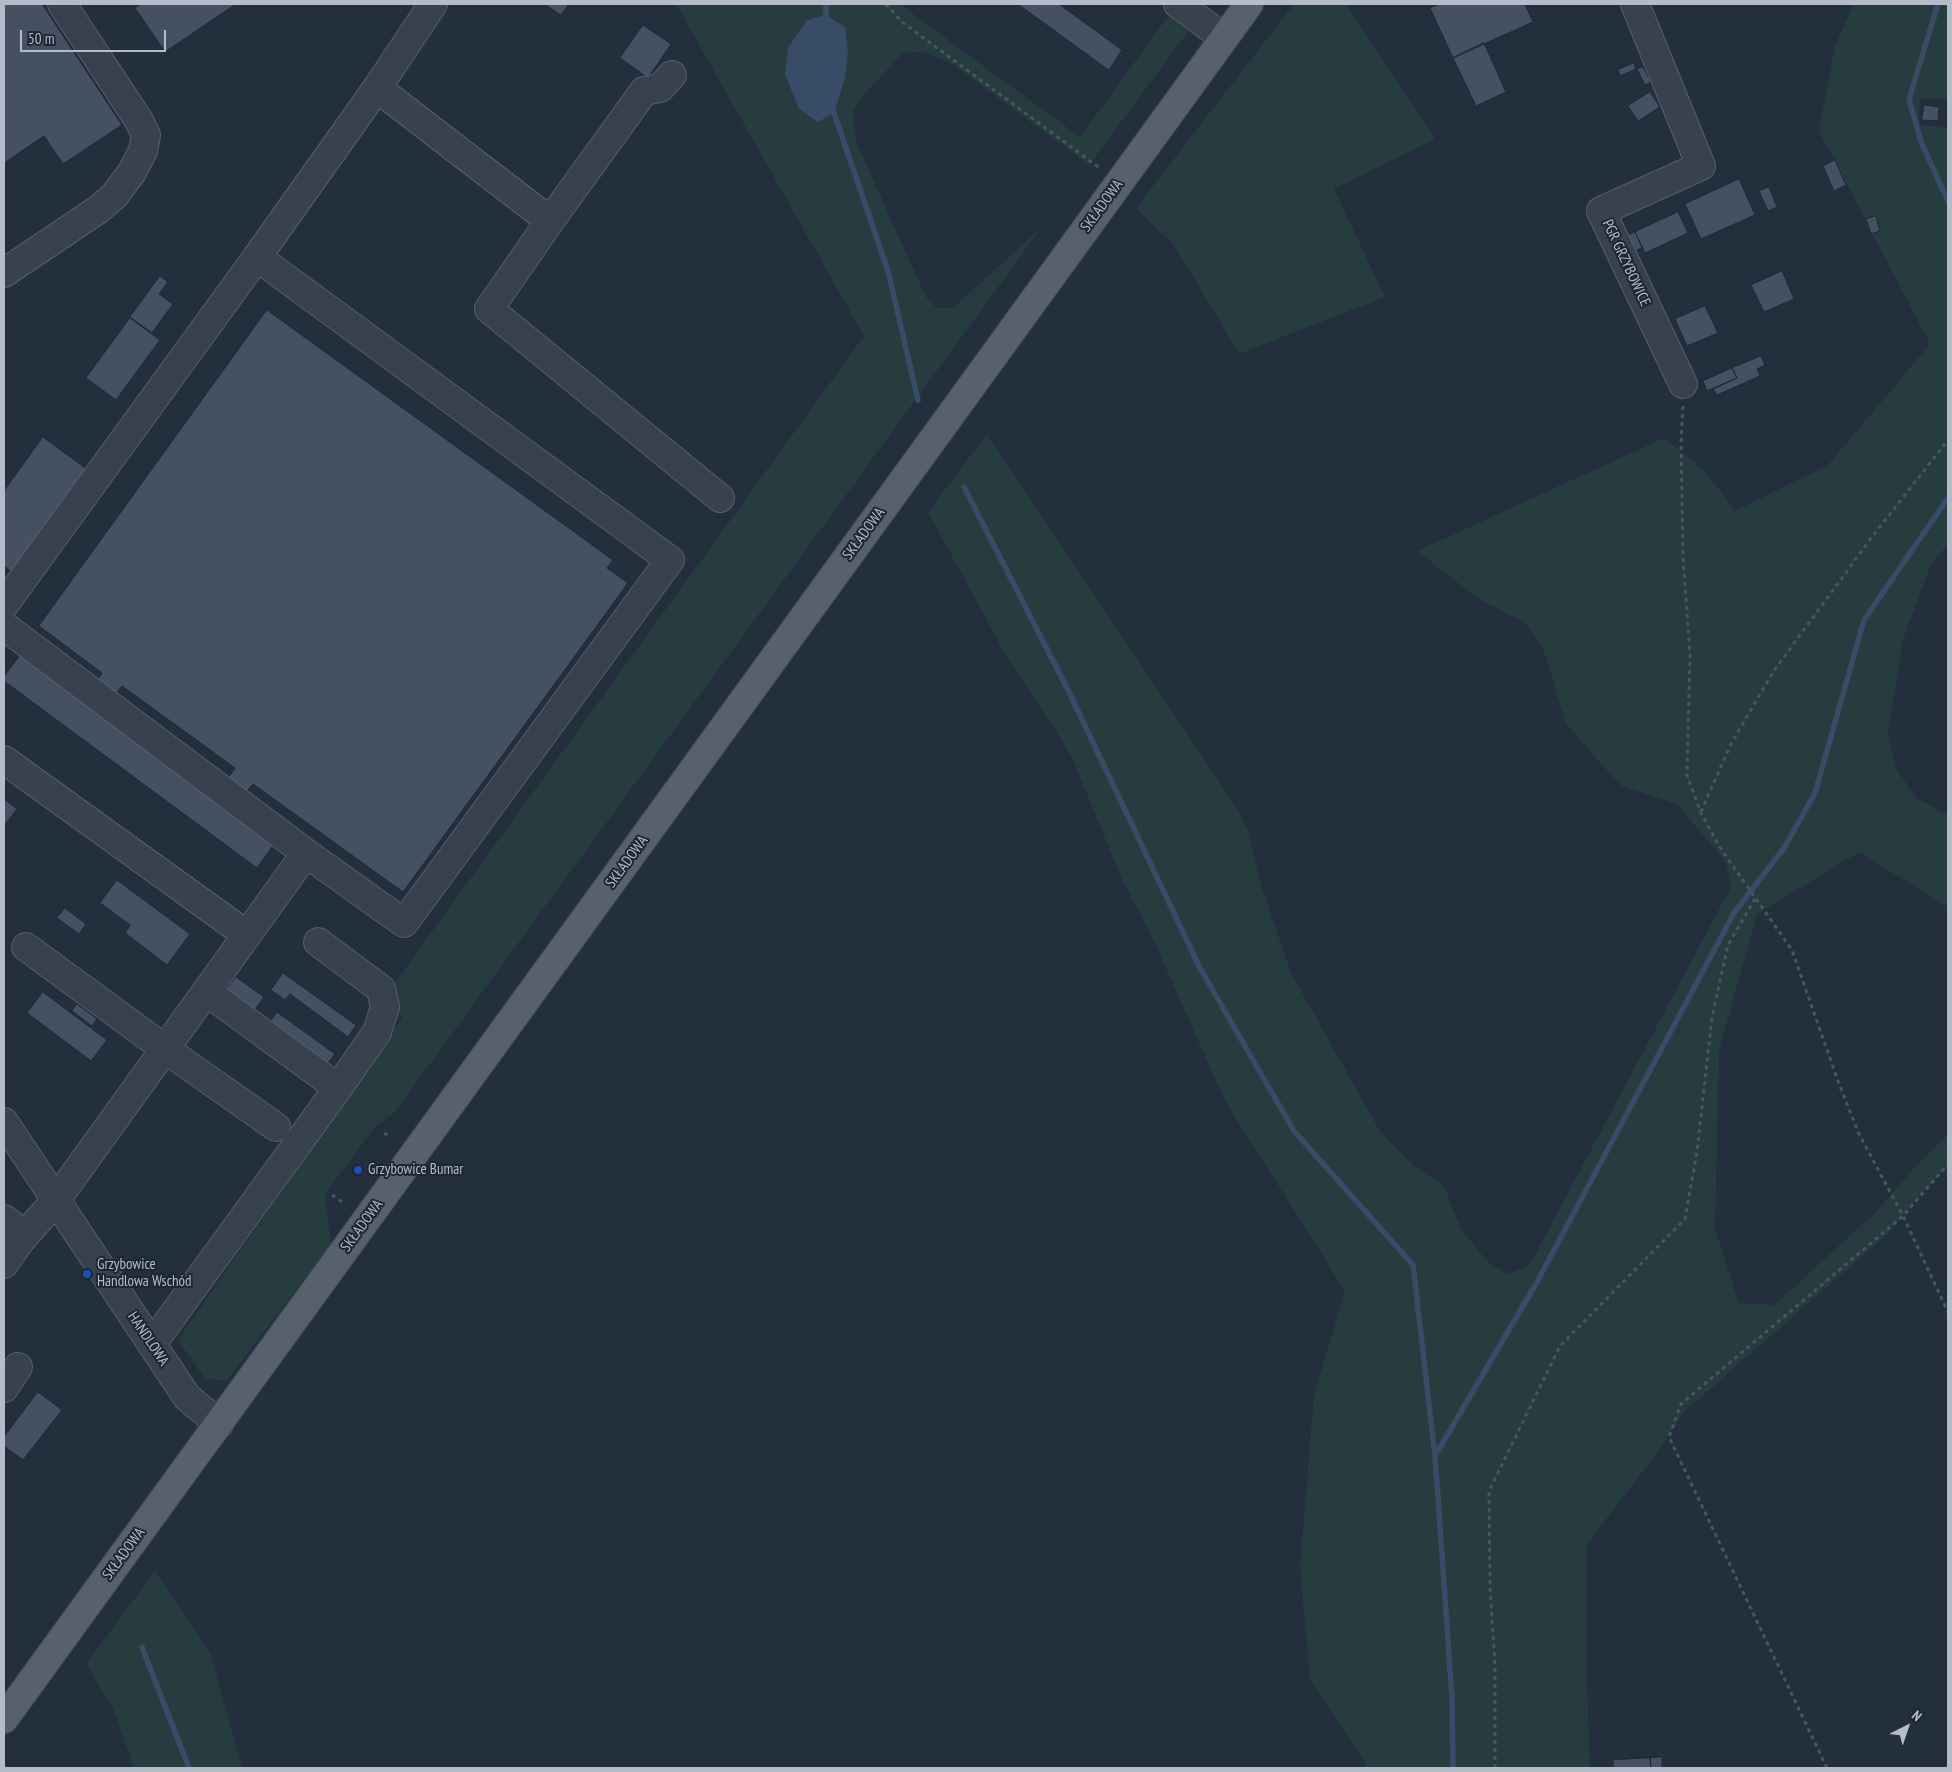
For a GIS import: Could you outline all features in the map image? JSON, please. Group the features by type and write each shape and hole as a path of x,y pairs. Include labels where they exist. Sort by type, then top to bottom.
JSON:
{"main road":[{"name":"SKŁADOWA","path":"4,1719 1249,4"}],"street":[{"path":"4,273 100,208 115,195 132,172 143,151 146,135 138,119 62,4"},
{"path":"4,605 257,257 377,88 433,4"},
{"path":"1178,4 1224,38"},
{"name":"PGR GRZYBOWICE","path":"1635,4 1701,166 1601,211 1683,384"},
{"path":"672,75 660,88 644,91 489,309 720,498"},
{"path":"377,88 550,221"},
{"path":"4,626 404,923 670,560 257,257"},
{"path":"4,760 248,936"},
{"path":"4,1264 25,1235 56,1200 248,936 306,852"},
{"path":"152,1344 378,1032 385,1007 381,989 318,942"},
{"path":"26,947 165,1049 276,1127"},
{"path":"207,992 338,1088"},
{"name":"HANDLOWA","path":"4,1122 187,1397 219,1424"},
{"path":"4,1218 25,1235"}],"path":[{"path":"886,4 902,22 1120,182"},
{"path":"1683,384 1681,441 1683,557 1690,655 1687,775 1701,813 1719,846 1792,950 1838,1081 1859,1134 1904,1216 1948,1312"},
{"path":"1701,813 1732,744 1773,672 1872,537 1948,440"},
{"path":"1496,1768 1495,1666 1490,1587 1489,1490 1560,1346 1685,1219 1697,1152 1712,1017 1728,945 1756,897"},
{"path":"384,1133 390,1137"},
{"path":"1827,1768 1669,1437 1682,1404 1904,1216 1948,1164"},
{"path":"332,1195 342,1202"}],"green space":[{"path":"676,4 904,4 902,6 1080,137 1169,15 1188,32 1089,165 954,65 924,51 903,53 870,88 853,111 856,142 926,297 937,308 953,308 1042,227 394,1113 375,1127 325,1194 331,1244 227,1380 205,1379 178,1340 402,1018 391,988 864,336"},
{"path":"1294,4 1345,4 1435,139 1334,189 1385,297 1239,354 1174,245 1136,208"},
{"path":"1854,4 1948,4 1948,99 1921,98 1918,115 1920,125 1948,128 1948,544 1930,566 1903,640 1888,733 1896,768 1916,798 1948,815 1948,907 1859,852 1757,914 1719,1051 1715,1229 1739,1303 1774,1305 1874,1214 1916,1166 1948,1134 1948,1166 1906,1211 1891,1231 1684,1412 1658,1452 1587,1544 1586,1651 1590,1768 1364,1768 1365,1761 1310,1680 1300,1567 1314,1395 1345,1291 1225,1101 1157,948 1121,877 1071,755 1003,650 928,512 987,434 1229,796 1248,829 1261,885 1291,973 1380,1131 1414,1166 1444,1186 1461,1229 1488,1262 1508,1274 1529,1266 1731,887 1726,862 1677,804 1620,785 1566,724 1544,651 1525,623 1476,597 1417,551 1664,438 1706,472 1735,511 1828,465 1930,344 1819,131 1835,46"},
{"path":"155,1571 211,1654 242,1768 134,1768 115,1713 86,1664"}],"water":[{"path":"826,15 845,27 848,54 845,78 834,113 818,122 799,109 785,74 788,48 807,20"}],"building":[{"path":"4,4 42,4 122,125 63,164 44,136 4,163"},
{"path":"141,4 236,4 165,52 135,8"},
{"path":"545,4 569,4 561,15"},
{"path":"1018,4 1059,4 1122,50 1109,70"},
{"path":"1440,4 1525,4 1533,22 1453,58 1430,8"},
{"path":"643,25 671,44 648,78 620,58"},
{"path":"1484,43 1506,92 1476,106 1453,58"},
{"path":"1634,63 1636,69 1620,76 1618,70"},
{"path":"1643,67 1651,82 1645,85 1637,69"},
{"path":"1650,92 1660,107 1638,121 1628,106"},
{"path":"1924,105 1939,107 1938,121 1922,120"},
{"path":"1835,160 1846,185 1834,191 1823,166"},
{"path":"1739,179 1755,215 1701,239 1685,204"},
{"path":"1769,187 1777,207 1768,211 1759,191"},
{"path":"1678,212 1688,233 1645,253 1635,232"},
{"path":"1876,216 1880,231 1871,234 1866,219"},
{"path":"1635,232 1642,248 1632,252 1625,237"},
{"path":"1782,271 1794,299 1764,312 1751,285"},
{"path":"160,276 168,282 159,294 173,304 152,333 130,317"},
{"path":"1705,306 1718,333 1687,346 1675,319"},
{"path":"267,310 613,560 607,568 628,583 403,892 253,784 246,792 228,778 235,768 122,686 114,696 96,682 102,673 39,626"},
{"path":"130,318 160,340 116,400 86,378"},
{"path":"1761,356 1765,365 1757,369 1760,376 1717,395 1713,389 1737,378 1732,368"},
{"path":"1732,368 1737,378 1707,391 1703,381"},
{"path":"43,437 88,470 13,573 4,566 4,491"},
{"path":"21,654 277,840 257,868 4,681 4,677"},
{"path":"4,799 17,809 4,826"},
{"path":"117,880 190,934 167,965 125,933 130,925 100,903"},
{"path":"65,908 86,924 79,934 57,918"},
{"path":"283,973 356,1025 348,1037 290,994 285,1000 271,990"},
{"path":"236,977 264,997 252,1014 224,993"},
{"path":"43,992 107,1040 91,1061 27,1013"},
{"path":"77,1004 97,1019 92,1026 72,1011"},
{"path":"277,1012 335,1054 327,1064 270,1022"},
{"path":"38,1392 62,1410 23,1460 4,1446 4,1437"},
{"path":"1662,1757 1662,1768 1651,1768 1650,1758"},
{"path":"1650,1758 1651,1768 1613,1768 1613,1760"}],"waterway":[{"path":"826,4 826,22"},
{"path":"1938,4 1909,99 1921,142 1948,201"},
{"path":"832,107 888,271 918,400"},
{"path":"964,487 1069,692 1200,968 1294,1131 1413,1265 1435,1456"},
{"path":"1453,1768 1452,1697 1435,1456 1537,1282 1734,913 1784,848 1815,793 1864,620 1948,498"},
{"path":"142,1647 189,1768"}],"place":[{"name":"Grzybowice Bumar","path":"358,1170"},
{"name":"Grzybowice Handlowa Wschód","path":"87,1274"}]}
